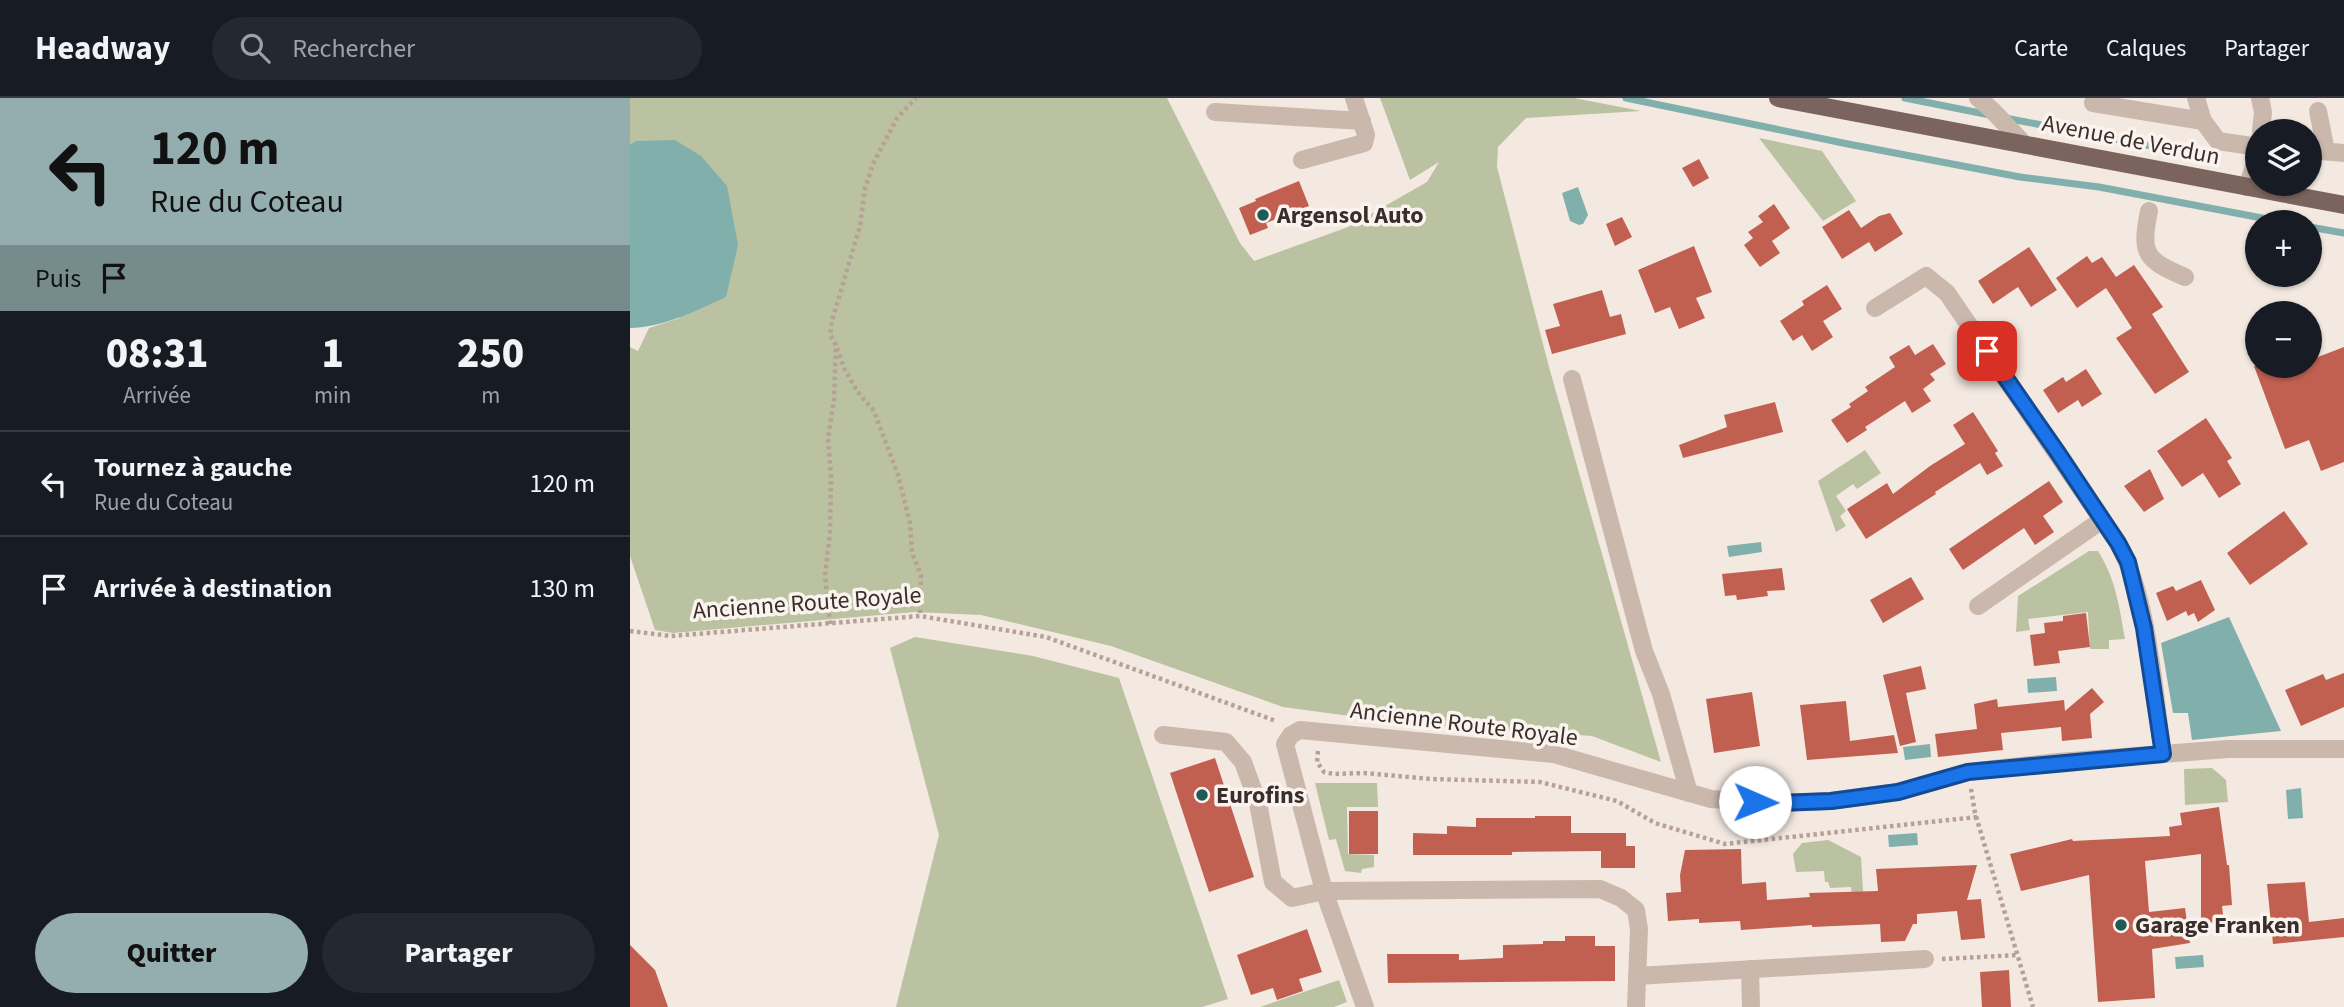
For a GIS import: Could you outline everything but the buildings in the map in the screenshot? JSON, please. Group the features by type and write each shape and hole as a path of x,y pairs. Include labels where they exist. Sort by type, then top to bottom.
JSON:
{"main road":[{"name":"Avenue de Verdun","path":"1778,98 2245,187"},
{"name":"Avenue de Verdun","path":"2296,196 2344,205"}],"street":[{"path":"1302,160 1364,143 1366,135 1354,98"},
{"path":"1978,98 1993,110 2025,145"},
{"path":"2196,98 2203,121 2218,141 2245,145"},
{"path":"2260,98 2262,119"},
{"path":"2094,103 2203,121"},
{"path":"2318,111 2327,151"},
{"path":"1215,112 1362,121"},
{"path":"2149,211 2144,236 2148,254 2156,264 2185,278"},
{"path":"1875,307 1926,276 1947,293 2102,520 2128,562 2144,628 2163,754"},
{"path":"1572,379 1640,638 1661,694 1689,793"},
{"path":"1978,606 2102,520"},
{"path":"1300,730 1285,744 1324,891 1365,1007"},
{"name":"Ancienne Route Royale","path":"1300,730 1553,754 1711,799 1776,803 1831,801 1898,792 1968,772 2228,750 2344,749"},
{"path":"1163,735 1226,742 1243,762 1258,803 1273,882 1292,898 1324,891 1600,888 1621,898 1636,910 1639,929 1636,1007"},
{"path":"1637,976 1925,959"},
{"path":"1750,969 1751,1007"}],"path":[{"path":"916,98 897,118 873,164 865,188 860,226 830,335 857,391 874,411 898,475 910,523 912,553 920,575 920,616"},
{"path":"830,624 825,576 830,533 831,476 828,439 834,398 836,345"},
{"name":"Ancienne Route Royale","path":"630,631 671,636 920,616 1046,637 1300,730"},
{"path":"1318,746 1317,762 1324,772 1540,782 1617,801 1655,823 1725,844 1977,817"},
{"path":"1968,772 1977,817 2033,1007"},
{"path":"1925,959 2018,955"}],"green space":[{"path":"630,98 1167,98 1240,243 1254,261 1348,227 1427,182 1439,162 1410,180 1380,98 1574,98 1641,111 1526,118 1498,147 1497,167 1549,367 1661,762 1592,736 1402,723 1283,707 1111,646 981,615 914,612 673,633 655,630 630,556 630,347 638,351 649,328 680,318 636,141 630,144"},
{"path":"1759,138 1822,151 1856,201 1823,221"},
{"path":"1865,450 1881,473 1857,489 1853,484 1836,496 1846,511 1840,516 1846,526 1836,532 1818,481"},
{"path":"2089,551 2098,551 2109,572 2125,639 2109,640 2109,649 2090,649 2088,612 2028,619 2030,630 2016,632 2018,596"},
{"path":"915,637 1033,656 1119,678 1228,999 1202,1007 896,1007 939,835 890,648"},
{"path":"2212,768 2226,780 2228,802 2185,805 2184,769"},
{"path":"1315,783 1377,783 1378,807 1347,807 1348,854 1374,855 1374,867 1362,869 1361,873 1345,871 1336,839 1329,840"},
{"path":"1828,840 1861,857 1865,924 1856,924 1851,887 1830,888 1828,882 1825,882 1824,871 1796,872 1793,854 1802,843"},
{"path":"1339,980 1347,1002 1334,1007 1260,1007"}],"water":[{"path":"675,140 701,156 727,186 738,245 726,297 668,321 630,328 630,144 636,141"},
{"path":"1578,187 1588,215 1583,224 1579,225 1570,221 1562,193"},
{"path":"1761,542 1762,552 1729,557 1727,546"},
{"path":"2229,617 2281,731 2192,740 2188,713 2173,713 2161,643"},
{"path":"2056,677 2057,691 2028,693 2027,679"},
{"path":"1930,744 1931,757 1905,760 1903,747"},
{"path":"2301,788 2303,818 2288,819 2286,790"},
{"path":"1917,833 1918,845 1889,847 1888,835"},
{"path":"2203,955 2204,967 2176,969 2175,957"}],"waterway":[{"path":"1626,98 2020,177 2099,187 2245,215"},
{"path":"1905,98 1990,115"},
{"path":"2005,118 2162,148"},
{"path":"2322,229 2344,233"}],"place":[{"name":"Argensol Auto","path":"1263,215"},
{"name":"Eurofins","path":"1202,795"},
{"name":"Garage Franken","path":"2121,925"}],"route":[{"path":"1755,802 1831,801 1898,792 1968,772 2163,754 2144,628 2128,562 2058,453 1987,351"}]}
